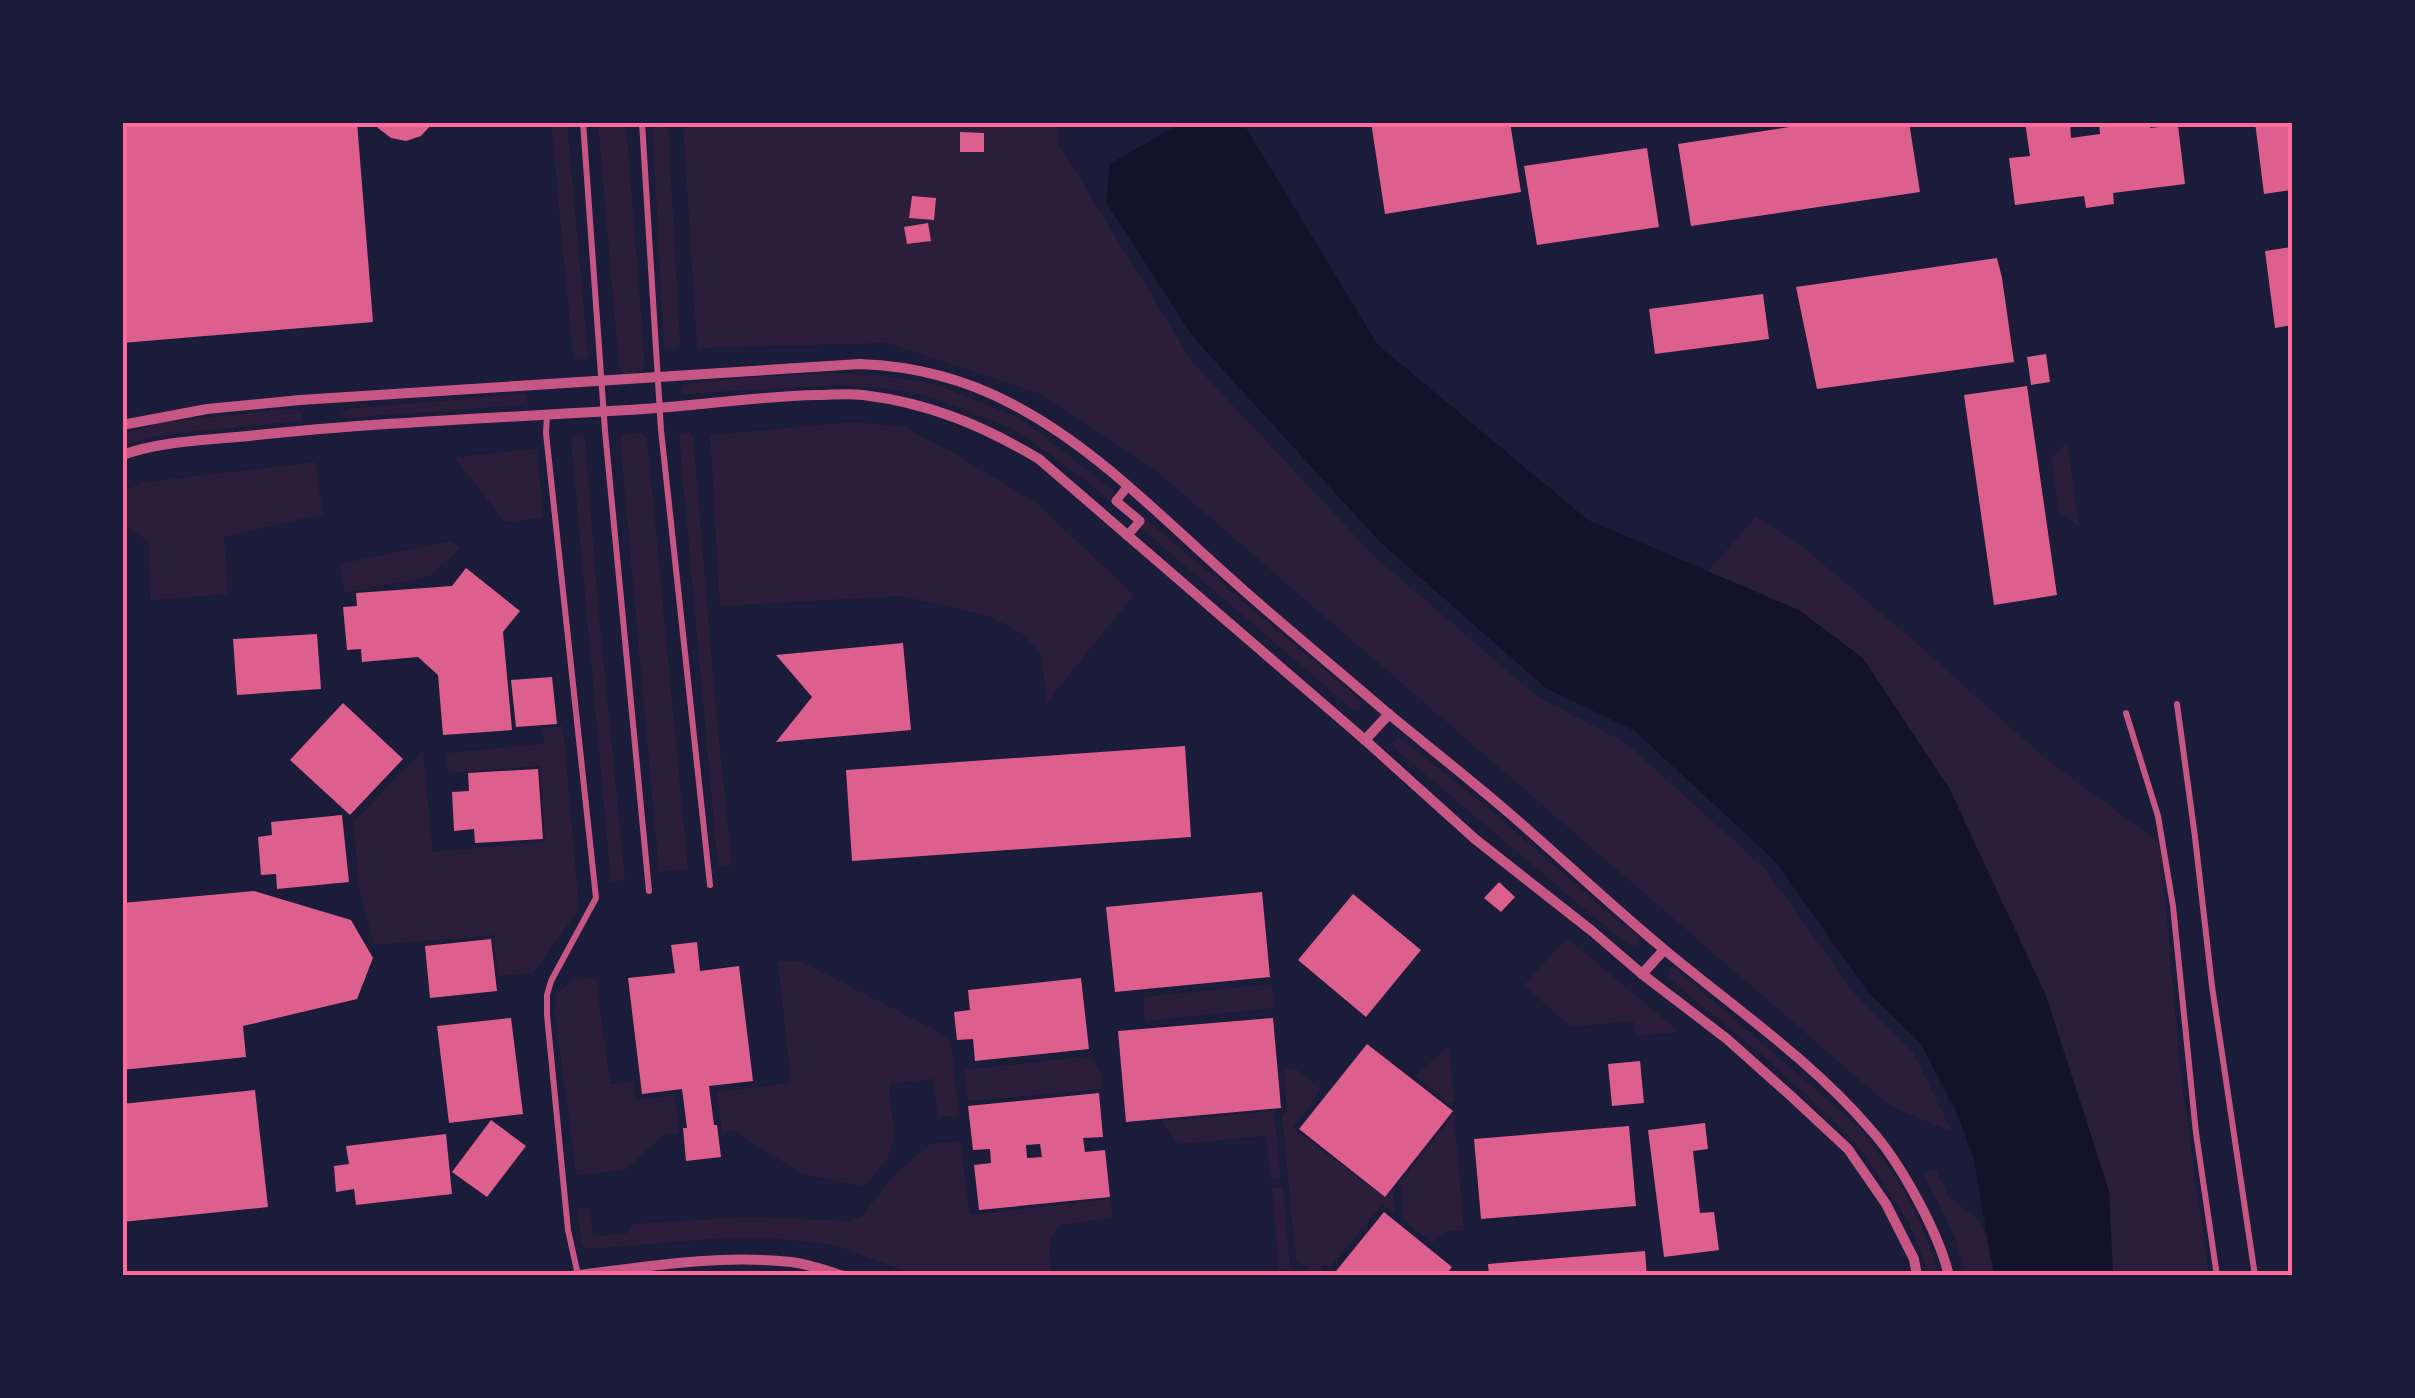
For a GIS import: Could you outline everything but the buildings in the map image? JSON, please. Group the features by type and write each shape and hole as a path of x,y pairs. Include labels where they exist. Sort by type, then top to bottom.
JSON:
{"street":[{"path":"122,425 222,408 860,364 934,373 1014,405 1060,434 1128,486 1664,950 1810,1067 1874,1132 1914,1192 1949,1276"},
{"path":"122,456 172,444 321,428 859,394 916,404 1000,435 1039,459 1475,839 1727,1039 1848,1150 1886,1204 1914,1259 1917,1276"},
{"path":"1126,536 1140,520 1116,501 1128,486"},
{"path":"1365,740 1390,714"},
{"path":"1642,974 1664,950"},
{"path":"574,1275 680,1262 748,1260 795,1262 844,1276"}],"lane":[{"path":"582,122 649,892"},
{"path":"642,122 656,379 710,885"},
{"path":"547,414 557,553 596,898 547,994 574,1275"},
{"path":"2177,704 2212,986 2255,1276"},
{"path":"2126,713 2158,816 2173,906 2196,1133 2217,1276"}],"shaded area":[{"path":"551,123 567,123 587,359 575,360 573,356"},
{"path":"598,123 626,123 645,365 641,372 623,374 619,366"},
{"path":"652,123 668,123 680,344 668,349 664,346"},
{"path":"683,123 1058,123 1058,143 1193,363 1375,557 1538,697 1626,743 1764,868 1858,998 1914,1054 1952,1132 1890,1106 1160,474 1041,394 887,343 697,348"},
{"path":"1181,123 1243,123 1378,345 1588,520 1799,610 1863,658 1949,788 2046,996 2109,1191 2113,1275 1994,1275 1974,1160 1957,1113 1921,1044 1868,992 1775,861 1635,731 1546,688 1380,542 1193,337 1106,202 1110,164"},
{"path":"835,373 932,383 1020,418 1096,477 1360,700 1360,708 1353,710 1084,479 1015,430 929,396 890,389 836,385 683,394 680,389 684,384"},
{"path":"523,394 527,402 520,405 346,418 341,414 348,409"},
{"path":"291,409 302,413 301,421 166,434 123,447 123,435 162,422"},
{"path":"855,422 905,427 1036,503 1134,595 1047,702 1041,654 1022,633 986,615 900,596 720,606 710,435"},
{"path":"689,432 693,435 732,865 718,867 679,436"},
{"path":"642,433 647,438 688,869 659,872 620,439 622,435"},
{"path":"582,436 625,880 611,882 571,440"},
{"path":"2067,442 2079,526 2059,513 2051,458"},
{"path":"537,449 543,518 505,522 454,457"},
{"path":"315,462 323,514 224,537 228,594 151,600 148,541 125,526 123,493 140,483"},
{"path":"1756,517 1797,542 2040,754 2158,842 2180,1071 2209,1275 2113,1275 2109,1191 2046,996 1949,788 1707,572"},
{"path":"451,541 461,547 430,576 345,593 339,564"},
{"path":"563,726 579,909 533,973 498,976 493,935 374,945 358,884 354,821 423,751 433,852 545,842 540,766 448,773 446,753 544,744 543,728"},
{"path":"1400,738 1639,936 1640,944 1631,946 1605,926 1394,748 1392,743"},
{"path":"1567,938 1679,1032 1636,1036 1633,1021 1571,1027 1524,985"},
{"path":"778,961 800,961 941,1033 951,1042 959,1115 938,1117 933,1079 889,1084 894,1137 888,1158 864,1187 800,1173 735,1131 722,1133 717,1092 791,1083"},
{"path":"1674,967 1857,1126 1907,1196 1939,1275 1929,1275 1910,1225 1846,1132 1764,1056 1674,983 1668,970"},
{"path":"596,978 610,1084 633,1082 636,1100 675,1095 679,1133 664,1134 625,1170 576,1175 556,995 571,980"},
{"path":"1272,984 1274,1008 1145,1021 1143,997"},
{"path":"1449,1045 1454,1100 1451,1104 1416,1076"},
{"path":"1081,1057 1094,1060 1102,1089 968,1101 964,1070"},
{"path":"1284,1069 1296,1069 1321,1089 1293,1128 1385,1198 1393,1189 1395,1214 1382,1205 1330,1267 1324,1265 1316,1275 1296,1261 1282,1115 1287,1112"},
{"path":"1274,1111 1281,1179 1271,1180 1266,1136 1178,1144 1162,1121"},
{"path":"1454,1114 1464,1230 1444,1232 1432,1243 1403,1219 1401,1181"},
{"path":"960,1141 970,1215 1111,1199 1113,1218 1058,1225 1050,1250 1054,1275 915,1275 835,1245 771,1238 589,1249 581,1244 578,1208 590,1207 593,1237 628,1233 632,1224 748,1217 848,1221 862,1216 894,1175 930,1144"},
{"path":"1935,1169 1949,1197 1974,1216 1984,1230 1994,1275 1965,1275 1948,1224 1923,1175"},
{"path":"1283,1187 1290,1267 1295,1270 1279,1269 1272,1188"}]}
